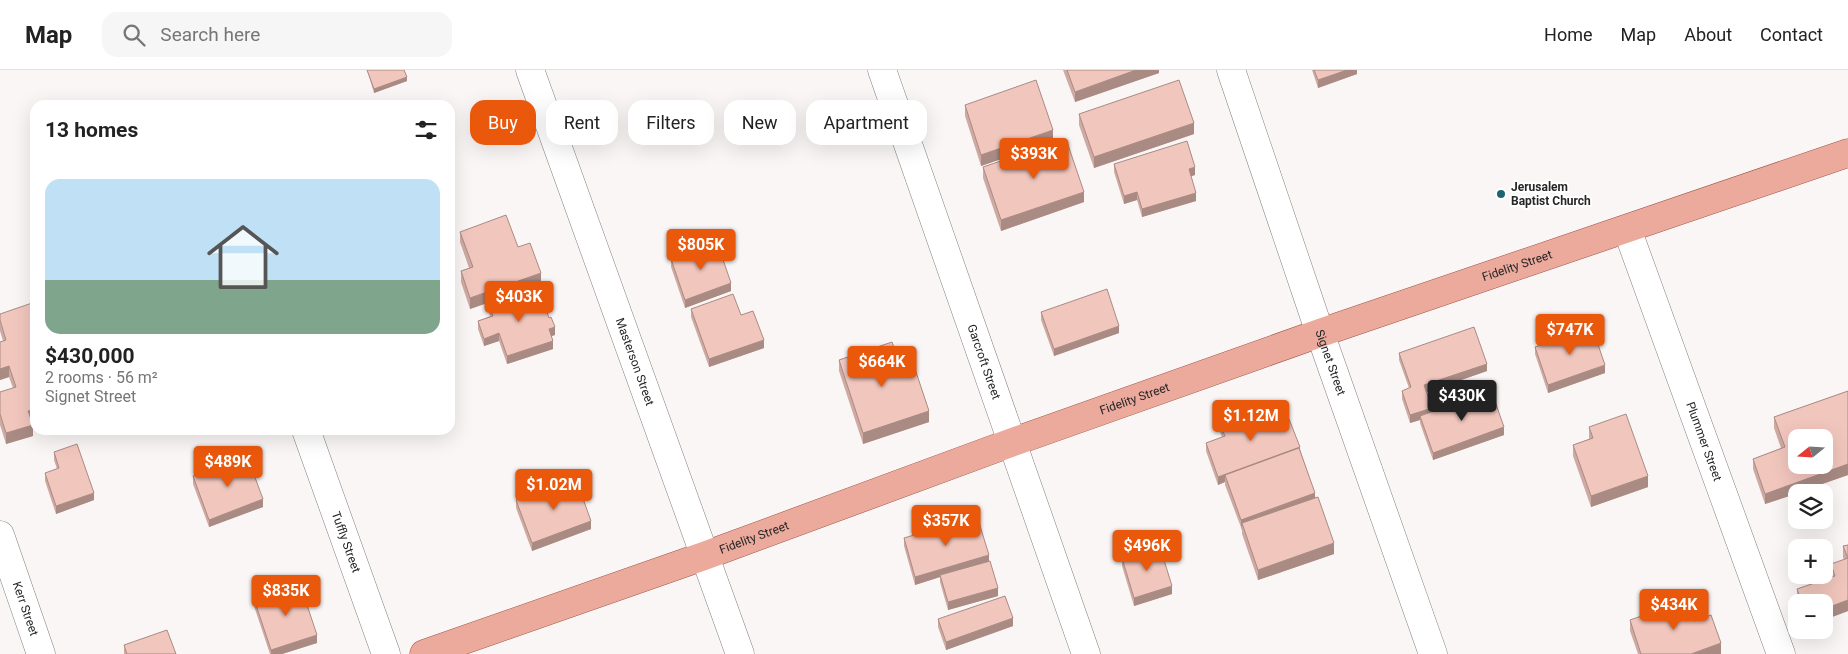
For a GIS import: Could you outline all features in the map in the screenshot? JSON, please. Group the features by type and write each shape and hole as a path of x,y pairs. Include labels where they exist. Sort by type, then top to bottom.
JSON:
{"main road":[{"name":"Fidelity Street","path":"424,654 704,556 1012,442 1320,333 1848,153"}],"street":[{"name":"Masterson Street","path":"530,70 740,654"},
{"name":"Garcroft Street","path":"882,70 1086,654"},
{"name":"Signet Street","path":"1231,70 1320,333 1433,654"},
{"name":"Plummer Street","path":"1627,229 1781,654"},
{"name":"Tuffly Street","path":"308,435 386,654"},
{"name":"Kerr Street","path":"0,535 41,654"}],"building":[{"path":"367,70 404,70 407,77 374,89"},
{"path":"1067,70 1136,70 1075,92"},
{"path":"1314,70 1347,70 1318,80"},
{"path":"1036,80 1053,130 981,155 965,105"},
{"path":"1179,80 1194,123 1094,157 1079,114"},
{"path":"1066,139 1084,192 1001,220 983,167"},
{"path":"1187,141 1195,167 1189,169 1196,193 1142,209 1137,192 1124,196 1114,164"},
{"path":"506,215 518,247 530,243 541,273 470,298 461,271 473,267 460,232"},
{"path":"717,242 731,283 685,300 671,259"},
{"path":"539,289 549,318 551,317 555,327 549,329 553,341 507,356 499,333 484,339 478,321 493,316 489,305"},
{"path":"1107,289 1119,326 1054,349 1041,312"},
{"path":"733,294 741,315 753,311 764,340 709,359 691,309"},
{"path":"30,304 30,410 28,411 30,426 6,433 0,414 0,392 16,387 9,366 0,369 0,342 6,340 0,314"},
{"path":"1474,327 1487,364 1424,385 1432,408 1410,415 1402,391 1411,387 1399,353"},
{"path":"1592,327 1605,365 1548,385 1535,347"},
{"path":"892,342 903,374 915,369 929,411 863,433 839,360"},
{"path":"1491,390 1504,427 1433,453 1420,416"},
{"path":"1848,391 1848,464 1833,469 1833,429 1788,429 1788,474 1820,474 1788,484 1788,486 1765,494 1753,459 1785,447 1774,417"},
{"path":"1267,408 1274,424 1289,419 1300,447 1218,477 1206,443 1225,436 1220,425"},
{"path":"1626,414 1648,476 1591,496 1573,445 1593,438 1589,427"},
{"path":"77,444 94,493 56,506 45,473 59,468 54,452"},
{"path":"1299,448 1315,493 1241,520 1225,475"},
{"path":"247,456 263,499 209,520 193,476"},
{"path":"576,479 591,521 532,543 516,500"},
{"path":"1318,497 1334,543 1258,570 1242,523"},
{"path":"977,516 989,555 915,577 904,538"},
{"path":"1848,545 1848,558 1843,546"},
{"path":"1160,547 1172,586 1134,598 1122,558"},
{"path":"1848,558 1848,600 1833,606 1833,594 1799,594 1797,589 1812,584 1833,584 1833,577 1835,576 1833,563"},
{"path":"990,561 998,588 948,602 940,575"},
{"path":"300,584 317,635 271,650 254,599"},
{"path":"1005,596 1013,618 946,642 938,619"},
{"path":"1687,600 1695,621 1711,615 1721,643 1691,654 1641,654 1630,620"},
{"path":"167,630 176,654 127,654 124,645"}],"place":[{"name":"Jerusalem Baptist Church","path":"1501,194"}]}
